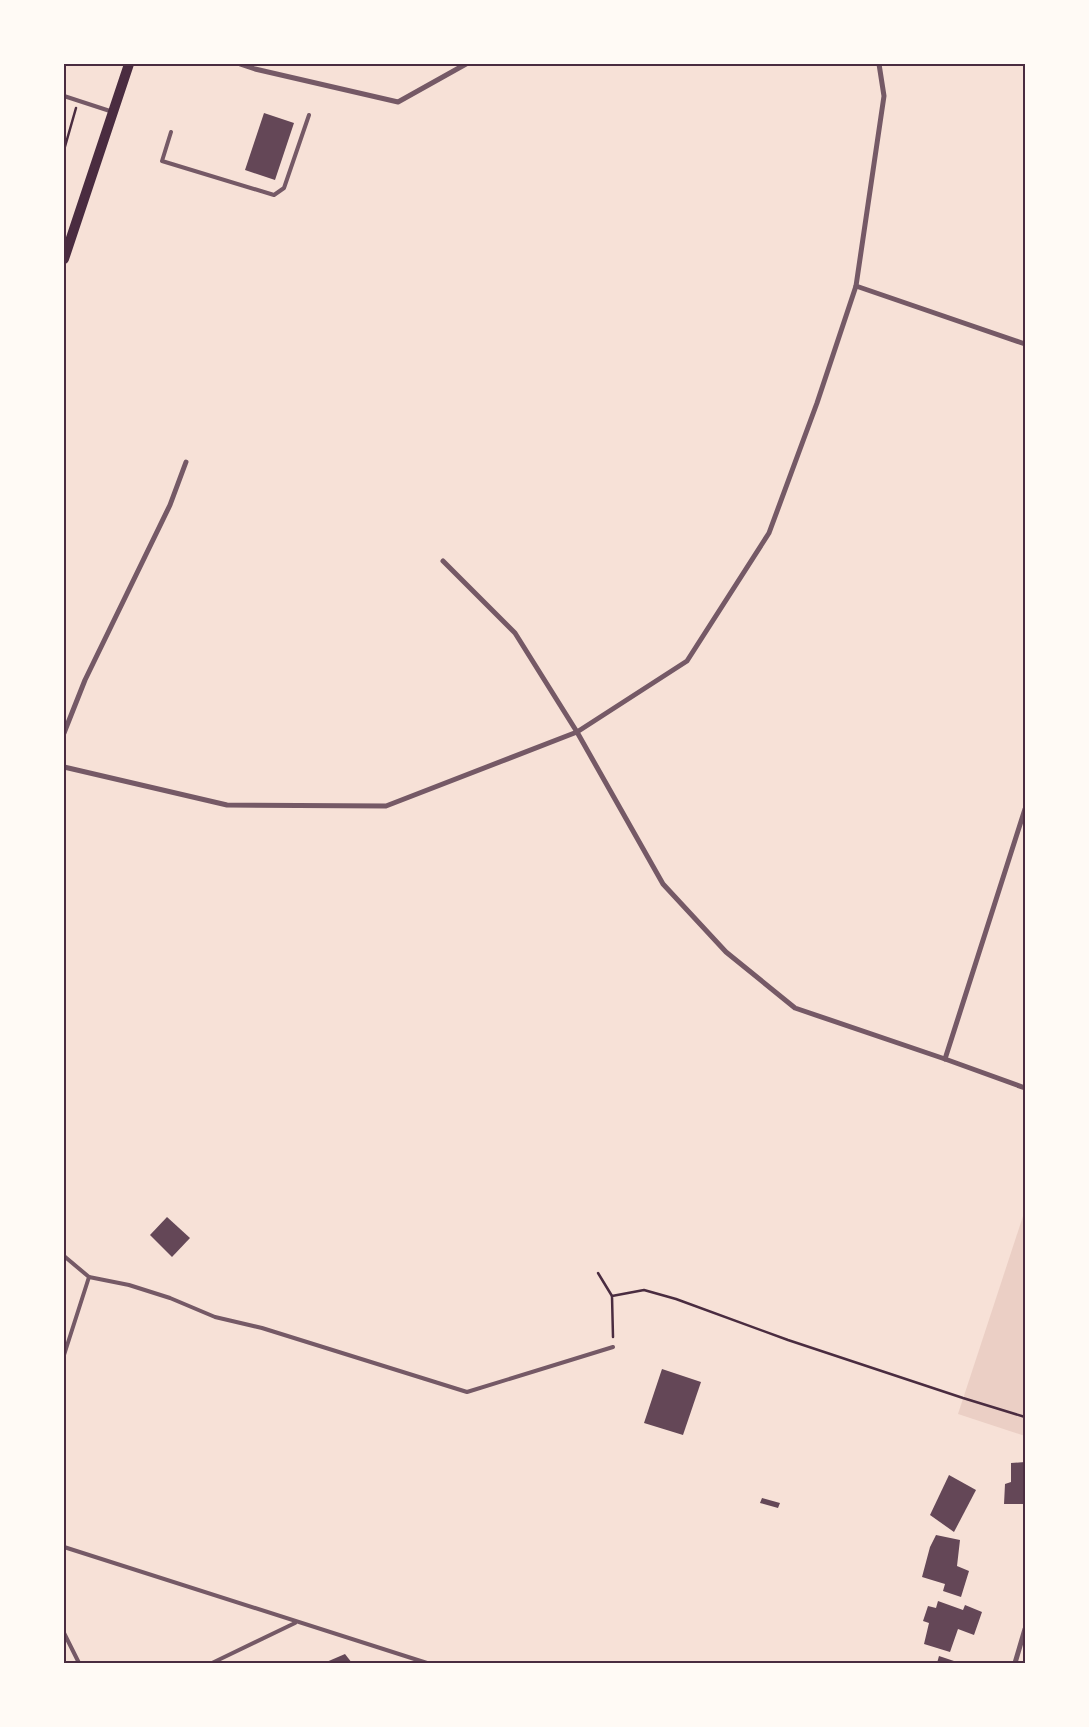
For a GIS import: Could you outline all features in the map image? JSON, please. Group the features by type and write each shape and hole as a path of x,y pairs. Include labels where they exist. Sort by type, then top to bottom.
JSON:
{"main road":[{"path":"64,259 129,64"}],"street":[{"path":"240,64 398,102 466,64"},
{"path":"64,767 228,805 386,806 577,732 687,661 769,533 817,403 856,286 884,96 879,64"},
{"path":"856,286 1025,344"},
{"path":"64,733 85,680 170,505 186,462"},
{"path":"443,560 515,633 577,732 663,884 726,952 795,1008 1025,1088"},
{"path":"945,1059 1025,809"},
{"path":"1015,1663 1025,1629"}],"lane":[{"path":"64,96 113,112"},
{"path":"171,132 162,161 274,195 284,188 309,115"},
{"path":"64,1256 89,1277 129,1284 170,1298 215,1317 262,1328 467,1392 613,1347"},
{"path":"64,1355 89,1277"},
{"path":"64,1547 296,1623 427,1663"},
{"path":"212,1663 296,1623"},
{"path":"64,1633 79,1663"}],"path":[{"path":"64,150 78,101"},
{"path":"598,1273 612,1296 613,1347"},
{"path":"612,1296 644,1290 676,1299 788,1340 1025,1417"}],"shaded area":[{"path":"1025,1210 1025,1436 958,1414"}],"building":[{"path":"264,113 294,123 275,180 245,170"},
{"path":"167,1217 190,1238 172,1257 150,1235"},
{"path":"662,1369 701,1382 683,1435 644,1423"},
{"path":"1025,1462 1025,1504 1004,1504 1005,1484 1011,1482 1011,1463"},
{"path":"949,1475 976,1490 954,1532 930,1515"},
{"path":"762,1498 780,1503 778,1508 760,1503"},
{"path":"936,1535 960,1540 957,1566 969,1571 961,1597 943,1591 945,1584 922,1577 930,1547"},
{"path":"938,1601 963,1610 965,1605 982,1612 974,1635 958,1629 950,1652 924,1644 929,1623 923,1621 928,1606 936,1608"},
{"path":"345,1654 352,1663 324,1663"},
{"path":"939,1656 960,1663 937,1663"}]}
